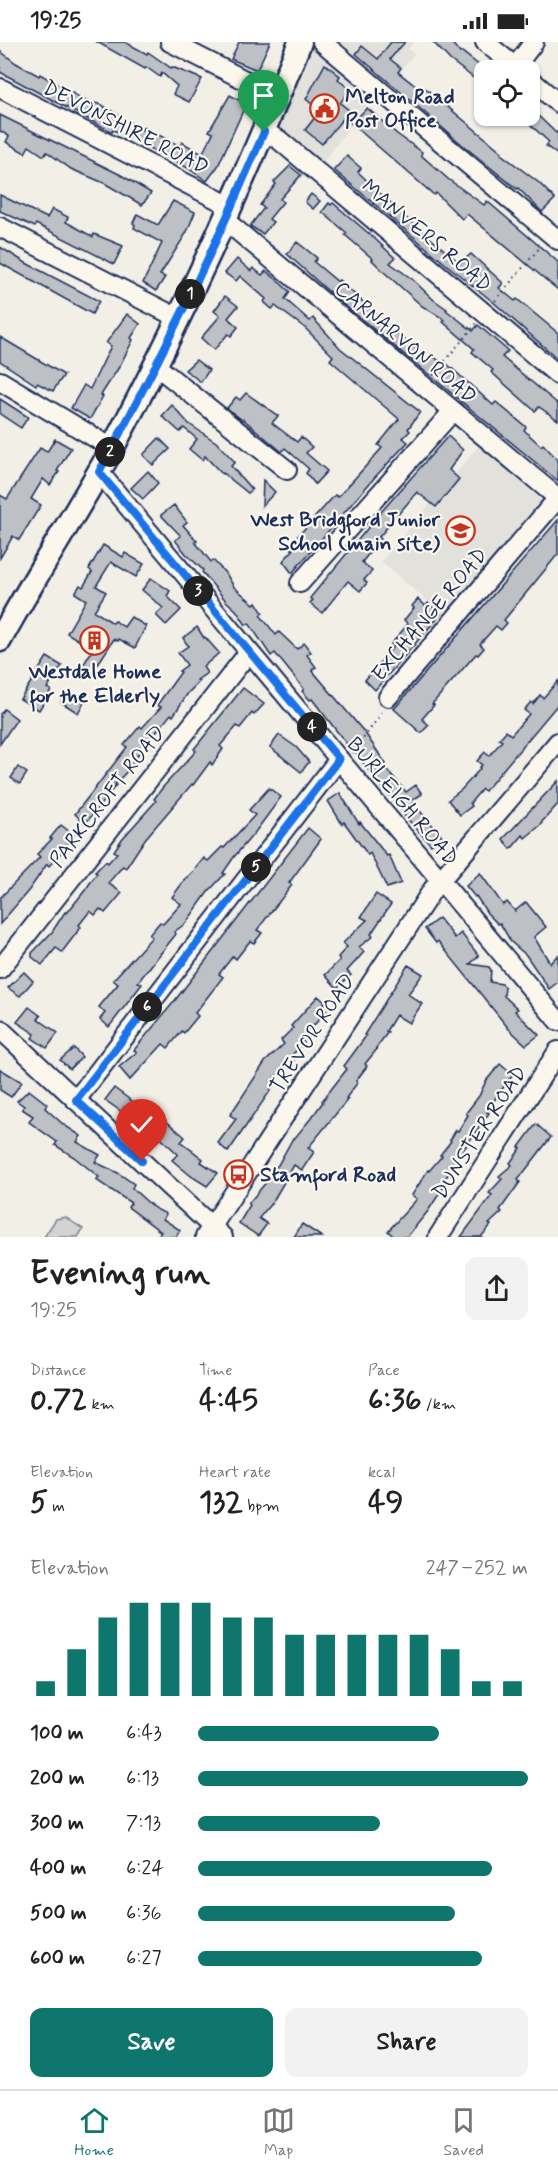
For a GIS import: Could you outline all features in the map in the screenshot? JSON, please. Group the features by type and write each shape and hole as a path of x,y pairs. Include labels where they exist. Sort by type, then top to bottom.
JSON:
{"main road":[{"path":"0,640 99,472 156,364 228,215 300,42"}],"street":[{"path":"170,42 278,97"},
{"path":"322,42 556,233"},
{"path":"485,42 506,60"},
{"path":"523,60 534,42"},
{"name":"DEVONSHIRE ROAD","path":"0,88 228,215"},
{"path":"540,88 558,103"},
{"name":"MANVERS ROAD","path":"264,132 278,139 558,375"},
{"name":"CARNARVON ROAD","path":"228,215 233,227 558,498"},
{"path":"0,227 178,318"},
{"path":"156,364 287,470"},
{"path":"0,381 112,448"},
{"path":"300,583 453,411"},
{"name":"BURLEIGH ROAD","path":"99,472 558,1020"},
{"name":"EXCHANGE ROAD","path":"388,697 558,498"},
{"name":"PARKCROFT ROAD","path":"0,969 249,652"},
{"name":"TREVOR ROAD","path":"214,1233 440,880 558,742"},
{"path":"76,1100 341,761"},
{"path":"0,1029 214,1233"},
{"name":"DUNSTER ROAD","path":"438,1237 558,1051"}],"path":[{"name":"EXCHANGE ROAD","path":"341,761 383,711 388,697"}],"shaded area":[{"path":"316,42 414,42 408,49 414,54 384,90 379,87 320,167 277,133"},
{"name":"West Bridgford Junior School (main site)","path":"479,446 541,500 444,615 381,562"},
{"path":"65,1217 83,1229 78,1237 44,1237 56,1219"}],"building":[{"path":"97,42 125,42 147,54 148,52 171,68 202,79 189,102 173,94 177,86 162,73 160,77 146,67 145,69"},
{"path":"239,42 270,42 257,70 231,59"},
{"path":"391,42 405,42 390,59 401,68 398,72 422,91 425,88 502,152 501,154 538,182 555,199 542,212 518,188 465,147 356,54 362,46 378,59"},
{"path":"433,42 451,42 460,53 462,52 474,61 474,78 450,60"},
{"path":"0,51 39,76 40,74 84,100 102,105 142,130 143,127 180,146 182,142 202,154 213,133 209,131 230,95 246,104 218,166 207,181 132,137 113,130 112,132 0,72"},
{"path":"325,64 340,76 338,79 350,90 340,103 358,117 367,108 422,152 421,155 448,179 484,205 487,201 558,262 558,290 467,214 462,219 436,193 434,195 344,117 322,144 305,130 320,111 306,99"},
{"path":"0,115 121,175 151,193 142,205 104,183 71,169 47,152 44,156 29,146 25,153 6,142 9,136 0,131"},
{"path":"540,118 556,133 558,131 558,155 546,146 549,142 532,126 540,126"},
{"path":"347,156 361,168 358,172 404,216 460,263 471,254 503,283 499,288 515,301 517,299 558,333 558,359 334,170"},
{"path":"290,166 301,175 280,199 283,202 269,219 273,222 263,234 250,226 264,208 260,205 276,184 274,182"},
{"path":"311,194 320,201 313,209 305,202"},
{"path":"0,195 47,218 52,209 68,217 66,222 93,237 94,234 123,246 114,264 36,224 35,227 0,211"},
{"path":"173,201 195,212 187,232 160,275 165,277 156,291 143,283 162,243 134,228 133,223 137,214 158,225"},
{"path":"329,203 331,205 333,203 373,237 395,258 390,263 412,279 446,310 473,331 478,325 508,351 502,357 558,404 558,420 539,407 535,411 491,372 493,370 472,352 474,349 443,322 445,320 422,306 385,273 373,259 345,235 347,233 322,212"},
{"path":"297,242 317,258 314,262 338,282 339,280 401,337 428,358 431,354 445,366 447,364 493,405 496,402 526,427 524,430 541,446 543,444 558,460 558,481 337,299 287,254"},
{"path":"0,247 99,301 92,314 0,263"},
{"path":"237,259 251,271 253,268 262,275 266,271 276,279 290,292 285,299 310,321 313,318 340,348 420,412 408,429 410,431 403,438 408,442 292,573 283,561 293,550 289,546 335,495 338,497 382,448 378,445 399,419 330,360 333,356 305,328 275,306 272,309 264,302 266,299 240,276 236,281 225,273"},
{"path":"225,296 238,306 228,318 238,327 231,336 228,334 214,350 201,338 220,316 214,311"},
{"path":"127,314 140,324 90,419 71,408 84,385 90,389 111,346 106,343"},
{"path":"0,337 64,375 53,391 37,383 36,385 0,361"},
{"path":"196,360 209,370 201,382 185,370"},
{"path":"246,393 278,416 272,423 297,442 301,437 312,447 306,453 327,471 315,484 306,473 309,469 285,448 282,452 227,408 236,397 240,400"},
{"path":"0,399 28,417 21,428 0,414"},
{"path":"172,405 189,424 216,442 235,462 231,466 252,490 248,493 222,474 205,456 202,460 189,449 197,439 184,428 180,432 162,416"},
{"path":"448,436 463,450 449,470 459,479 436,507 417,492 379,537 381,539 362,562 372,571 364,580 367,583 360,591 348,581 322,613 310,603 313,600 310,598"},
{"path":"159,438 170,449 153,465 143,455"},
{"path":"55,439 71,448 50,485 43,479 31,499 41,505 19,540 13,536 0,558 0,495 7,499 40,448 47,452"},
{"path":"148,471 158,483 143,499 131,488"},
{"path":"263,480 275,492 262,506"},
{"path":"174,505 187,522 183,525 197,541 195,542 211,562 213,560 227,575 234,587 254,604 256,602 263,613 260,615 276,635 279,632 297,649 304,643 311,652 307,655 316,667 312,670 365,733 386,764 384,766 406,792 416,785 422,794 411,801 442,836 431,845 402,813 403,811 312,699 310,700 302,691 304,689 275,653 271,656 249,623 246,625 236,610 202,572 203,570 175,540 181,536 161,515"},
{"path":"558,520 558,554 504,620 507,623 501,630 496,626 480,644 484,648 432,704 434,705 422,719 429,725 421,733 394,709"},
{"path":"103,545 123,557 125,553 144,564 136,577 111,562 96,586 106,592 94,611 124,627 131,617 146,626 135,648 119,639 118,641 114,639 89,678 79,672 93,649 67,633 86,600 75,593 80,585 83,587 92,572 89,569"},
{"path":"151,578 170,591 167,596 181,610 166,625 156,615 163,608 142,590"},
{"path":"418,599 426,606 428,603 441,614 375,690 365,680 394,646 391,644 408,624 404,620"},
{"path":"197,627 219,653 203,667 207,673 197,680 199,682 188,693 173,716 171,714 85,824 75,814 127,747 124,745 161,707 157,705 181,672 179,671 187,665 178,653 188,646 183,638"},
{"path":"47,657 62,666 47,688 51,690 39,710 20,699"},
{"path":"558,681 558,704 485,791 482,789 470,803 472,806 460,815 448,800 462,789 480,769 482,765 477,761 485,752 489,756 502,741 499,739 506,731 511,735 529,714 524,710 531,702 533,704 540,695 543,698"},
{"path":"243,688 264,704 254,715 252,713 240,728 237,726 220,746 223,749 212,765 210,762 193,785 145,839 126,868 123,866 108,883 122,893 105,913 100,909 95,915 90,911 62,952 56,948 42,965 32,957 32,953 86,889 97,873 95,872 117,853 114,851 122,839 156,801 154,799 163,787 196,751 194,749"},
{"path":"67,692 84,702 78,713 61,702"},
{"path":"4,709 17,719 0,744 0,714"},
{"path":"279,735 296,747 309,762 301,772 270,747"},
{"path":"18,767 27,773 20,784 11,778"},
{"path":"558,781 558,804 542,824 525,838 523,835 511,849 503,839"},
{"path":"269,788 281,797 234,857 223,873 225,874 208,892 186,923 174,932 176,934 138,982 142,984 109,1027 100,1019 105,1013 99,1007 118,984 113,980 152,937 149,935 160,922 163,924 181,904 172,897 187,877 204,858 208,861 222,847 224,848 255,815 249,810"},
{"path":"340,793 359,824 360,822 387,856 389,855 401,883 387,888 370,853 368,855 344,822 342,824 328,801"},
{"path":"61,825 74,835 49,866 47,864 29,890 0,924 0,898 40,857 37,854 52,839 50,838"},
{"path":"308,828 321,839 289,883 292,885 257,930 262,933 254,943 250,941 236,959 233,956 219,974 223,977 195,1013 198,1016 184,1033 182,1031 168,1048 163,1044 130,1080 119,1067 137,1052 134,1050"},
{"path":"480,873 503,905 507,902 515,911 526,902 546,927 534,937 550,963 558,955 558,982 549,989 526,955 511,942 500,923 498,924 487,913 466,886"},
{"path":"376,894 391,904 371,934 373,936 359,947 364,952 347,971 351,975 337,988 325,975 340,960 338,957 347,947 343,943 367,920 361,917"},
{"path":"439,918 455,938 461,933 479,956 470,964 489,967 490,982 502,984 505,987 504,996 518,1009 515,1011 539,1035 526,1045 509,1029 438,941 436,943 425,929"},
{"path":"408,965 423,974 408,994 422,1004 409,1023 396,1015 386,1031 388,1032 365,1064 367,1066 346,1098 348,1099 308,1148 314,1152 302,1170 294,1165 273,1201 259,1218 267,1224 258,1236 239,1223 250,1205 248,1204 268,1180 266,1179 278,1165 293,1138 312,1117 347,1069 344,1066 366,1036 364,1035"},
{"path":"24,972 33,981 20,996 8,988"},
{"path":"318,996 326,1003 322,1006 327,1011 301,1039 304,1043 290,1057 294,1060 271,1081 275,1084 228,1152 218,1143 236,1119 230,1115 265,1062 284,1044 281,1040 293,1028 291,1026"},
{"path":"29,1007 41,1016 38,1019 58,1033 47,1048 32,1038 35,1034 17,1022"},
{"path":"74,1048 82,1057 70,1069 60,1060"},
{"path":"500,1064 513,1075 450,1169 452,1170 441,1183 445,1185 428,1211 407,1237 394,1237 388,1231 417,1199 412,1195 428,1170 442,1156 440,1155 468,1115 466,1113 479,1096 486,1081"},
{"path":"0,1069 22,1082 11,1097 0,1090"},
{"path":"114,1088 163,1124 166,1121 185,1137 181,1142 203,1159 201,1162 218,1173 207,1186 172,1160 178,1154 154,1132 153,1134 105,1100"},
{"path":"29,1090 47,1104 45,1108 64,1125 81,1136 77,1142 100,1155 95,1162 134,1184 132,1188 154,1208 166,1214 163,1219 180,1230 176,1237 157,1237 161,1232 128,1207 131,1203 96,1180 99,1177 55,1145 57,1142 29,1122 33,1116 22,1109 24,1106 17,1101"},
{"path":"536,1124 551,1137 518,1180 520,1182 500,1210 502,1212 489,1224 491,1225 481,1237 461,1237 492,1195 489,1193 502,1179 499,1176 512,1165 510,1163 521,1148 519,1147"},
{"path":"302,1224 322,1237 294,1237"}],"place":[{"name":"Melton Road Post Office","path":"324,108"},
{"name":"West Bridgford Junior School (main site)","path":"461,531"},
{"name":"Westdale Home for the Elderly","path":"95,640"},
{"name":"Stamford Road","path":"239,1174"}],"route":[{"path":"142,1161 76,1100 339,759 99,472 156,364 225,223 264,132"}]}
